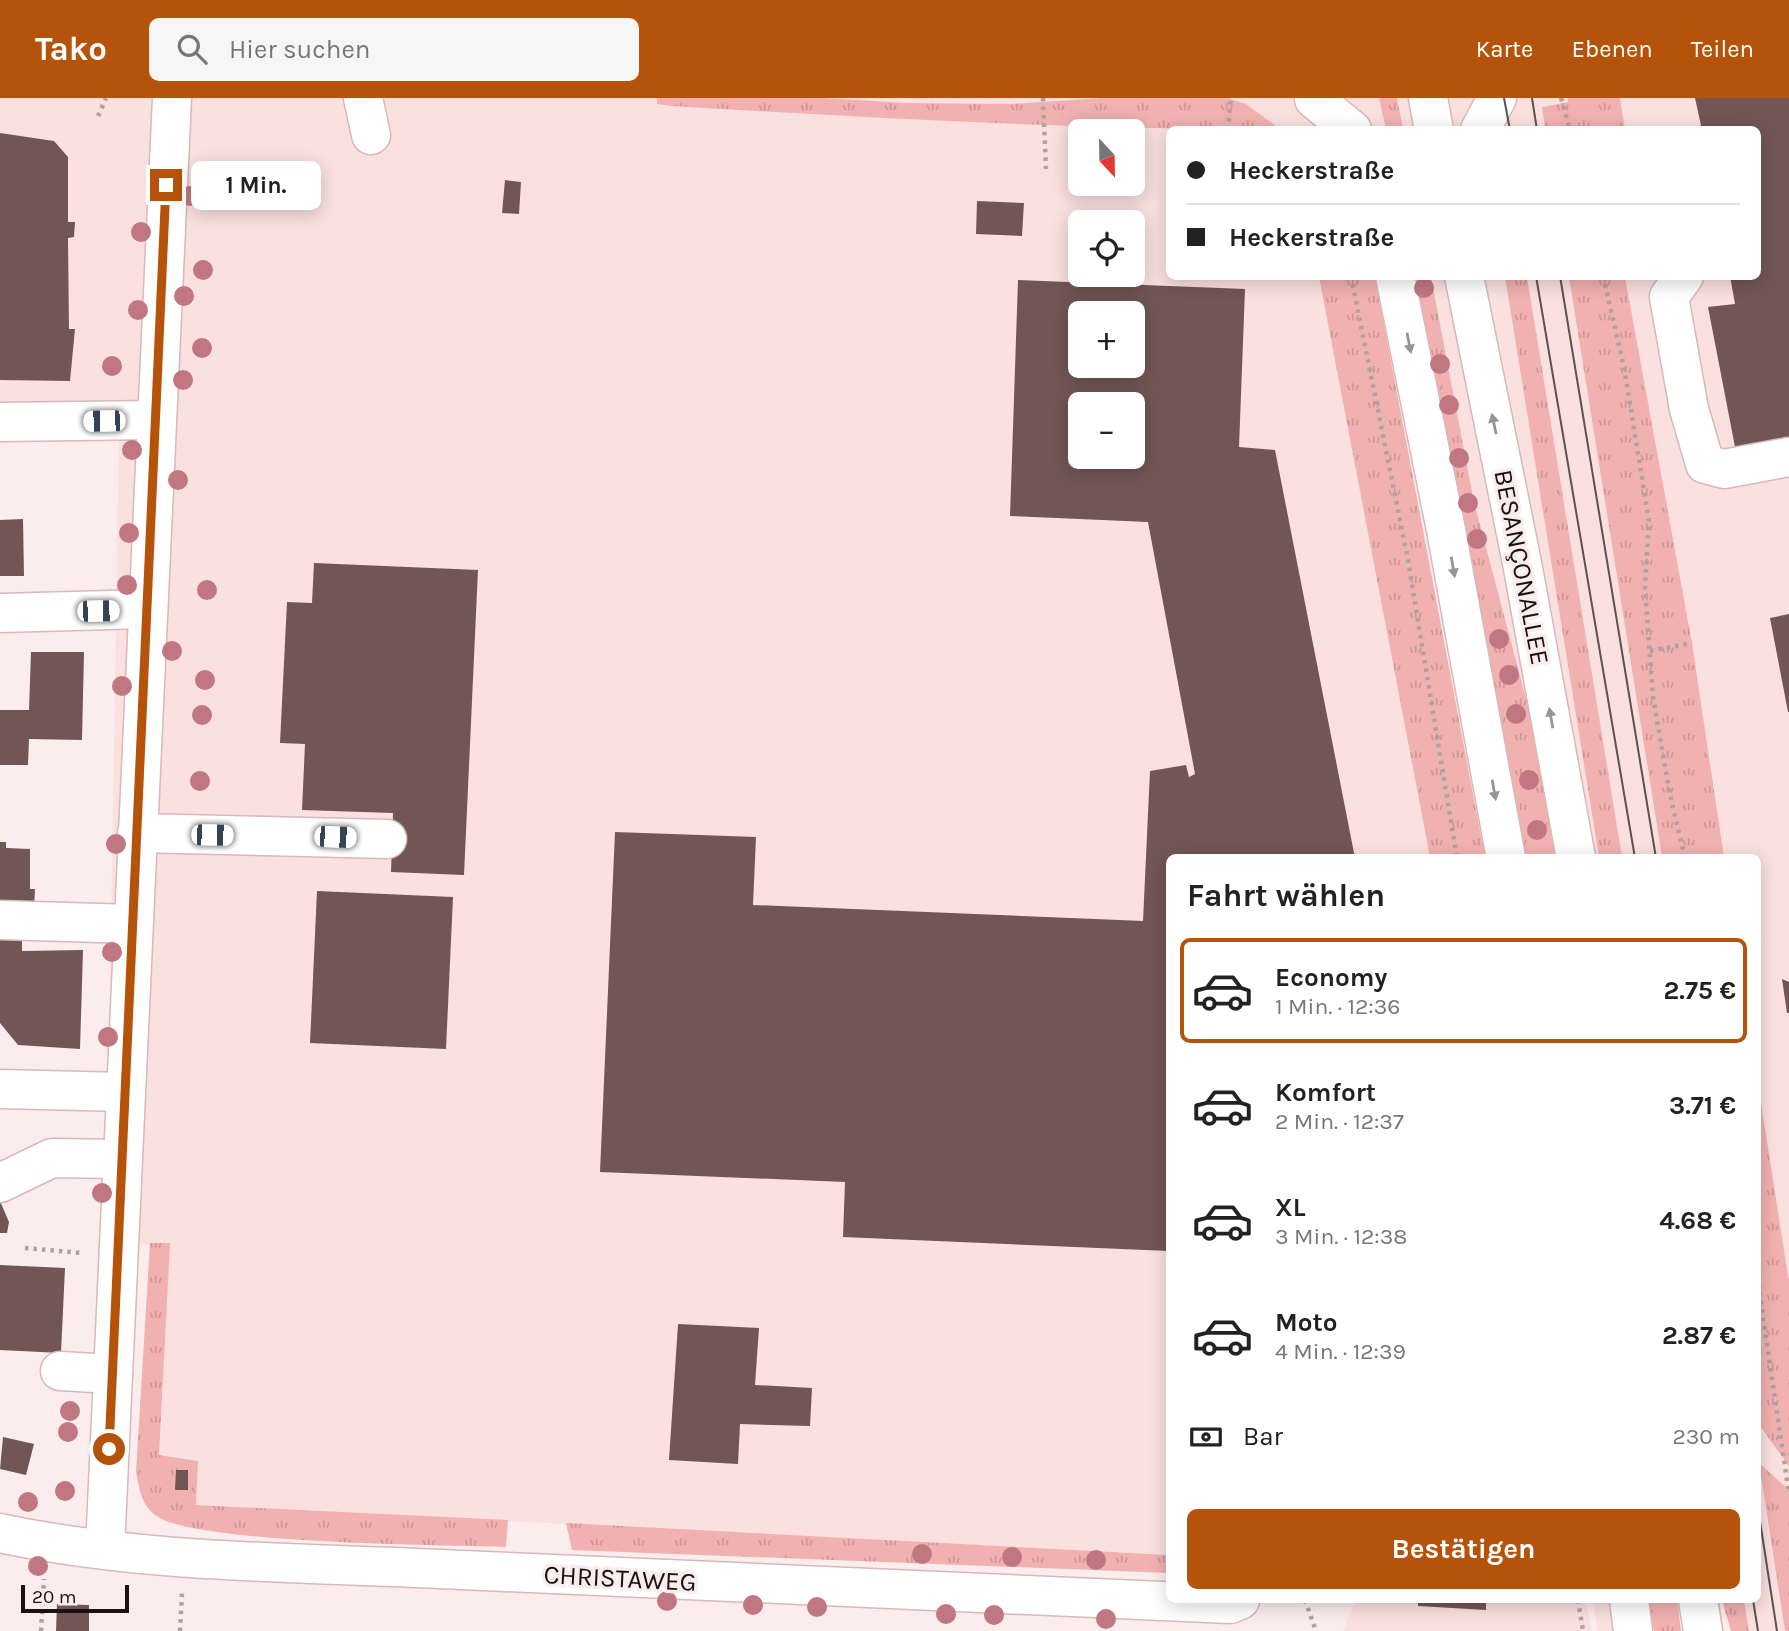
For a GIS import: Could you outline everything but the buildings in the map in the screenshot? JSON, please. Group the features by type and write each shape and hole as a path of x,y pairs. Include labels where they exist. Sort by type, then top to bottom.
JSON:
{"street":[{"path":"105,1549 155,420 172,98"},
{"path":"363,98 371,135"},
{"path":"1314,98 1347,126"},
{"path":"1358,98 1364,126"},
{"path":"1429,98 1433,126"},
{"path":"1482,126 1497,98"},
{"path":"1396,280 1505,854"},
{"name":"BESANÇONALLEE","path":"1465,280 1522,563 1575,854"},
{"path":"1681,280 1669,297 1689,409 1704,464 1724,468 1789,457"},
{"path":"0,422 155,420"},
{"path":"0,613 147,609"},
{"path":"137,833 387,839"},
{"path":"0,920 133,924"},
{"path":"0,1089 125,1092"},
{"path":"0,1183 52,1158 122,1159"},
{"path":"60,1371 113,1374"},
{"name":"CHRISTAWEG","path":"0,1533 47,1543 184,1556 1166,1601"},
{"name":"CHRISTAWEG","path":"1206,1603 1232,1603"},
{"path":"1629,1603 1633,1631"},
{"path":"1698,1603 1703,1631"}],"path":[{"path":"98,116 106,98"},
{"path":"1043,98 1046,169"},
{"path":"1228,126 1231,98"},
{"path":"1561,98 1569,126"},
{"path":"1352,280 1408,560 1456,854"},
{"path":"1604,280 1624,367 1648,521 1645,588 1653,697 1670,795 1684,854"},
{"path":"1650,651 1692,643"},
{"path":"25,1248 118,1256"},
{"path":"1761,1303 1789,1494"},
{"path":"41,1631 47,1543"},
{"path":"1306,1603 1316,1631"},
{"path":"1578,1603 1583,1631"}],"shaded area":[{"path":"0,98 657,98 657,104 672,106 1068,124 1068,196 1145,196 1145,127 1166,128 1166,280 1320,280 1429,854 1166,854 1166,1555 196,1505 159,1455 169,1244 106,1245 119,435 0,433"},
{"path":"825,98 1101,98 1011,104 906,103"},
{"path":"1228,98 1379,98 1385,126 1276,126 1246,104"},
{"path":"1397,98 1568,98 1568,101 1542,107 1545,126 1503,126 1502,122 1500,126 1402,126"},
{"path":"1620,98 1789,98 1789,1282 1761,1103 1761,854 1724,854 1692,643 1626,280 1761,280 1761,126 1625,126"},
{"path":"1432,280 1505,280 1599,854 1554,854 1532,721 1474,502"},
{"path":"1527,280 1569,280 1662,854 1622,854"},
{"path":"1761,1428 1789,1466 1789,1490 1761,1467"},
{"path":"1761,1478 1785,1631 1749,1631 1744,1603 1761,1603"},
{"path":"1355,1603 1586,1603 1592,1631 1343,1631"},
{"path":"1593,1603 1649,1603 1654,1631 1598,1631"}],"green space":[{"path":"657,98 825,98 906,103 1011,104 1101,98 1228,98 1246,104 1276,126 1145,128 1145,119 1068,119 1068,126 657,104"},
{"path":"1379,98 1397,98 1402,126 1385,126"},
{"path":"1568,98 1620,98 1625,126 1545,126 1542,107 1568,102"},
{"path":"1320,280 1376,280 1484,854 1429,854"},
{"path":"1416,280 1432,280 1474,502 1532,721 1554,854 1525,854"},
{"path":"1505,280 1527,280 1622,854 1599,854"},
{"path":"1569,280 1626,280 1692,643 1724,854 1662,854"},
{"path":"1761,1103 1789,1282 1789,1466 1761,1428"},
{"path":"150,1243 170,1243 159,1455 198,1461 196,1505 508,1520 506,1547 378,1544 266,1537 178,1525 150,1511 140,1490 136,1472"},
{"path":"1761,1465 1789,1490 1789,1631 1785,1631"},
{"path":"566,1523 1166,1555 1166,1573 572,1550"},
{"path":"1649,1603 1677,1603 1681,1631 1654,1631"},
{"path":"1723,1603 1744,1603 1749,1631 1731,1631"}],"tram line":[{"path":"1504,98 1509,126"},
{"path":"1532,98 1536,126"},
{"path":"1537,280 1634,854"},
{"path":"1561,280 1655,854"},
{"path":"1761,1528 1777,1631"},
{"path":"1753,1603 1758,1631"}],"route":[{"path":"109,1449 166,185"}]}
